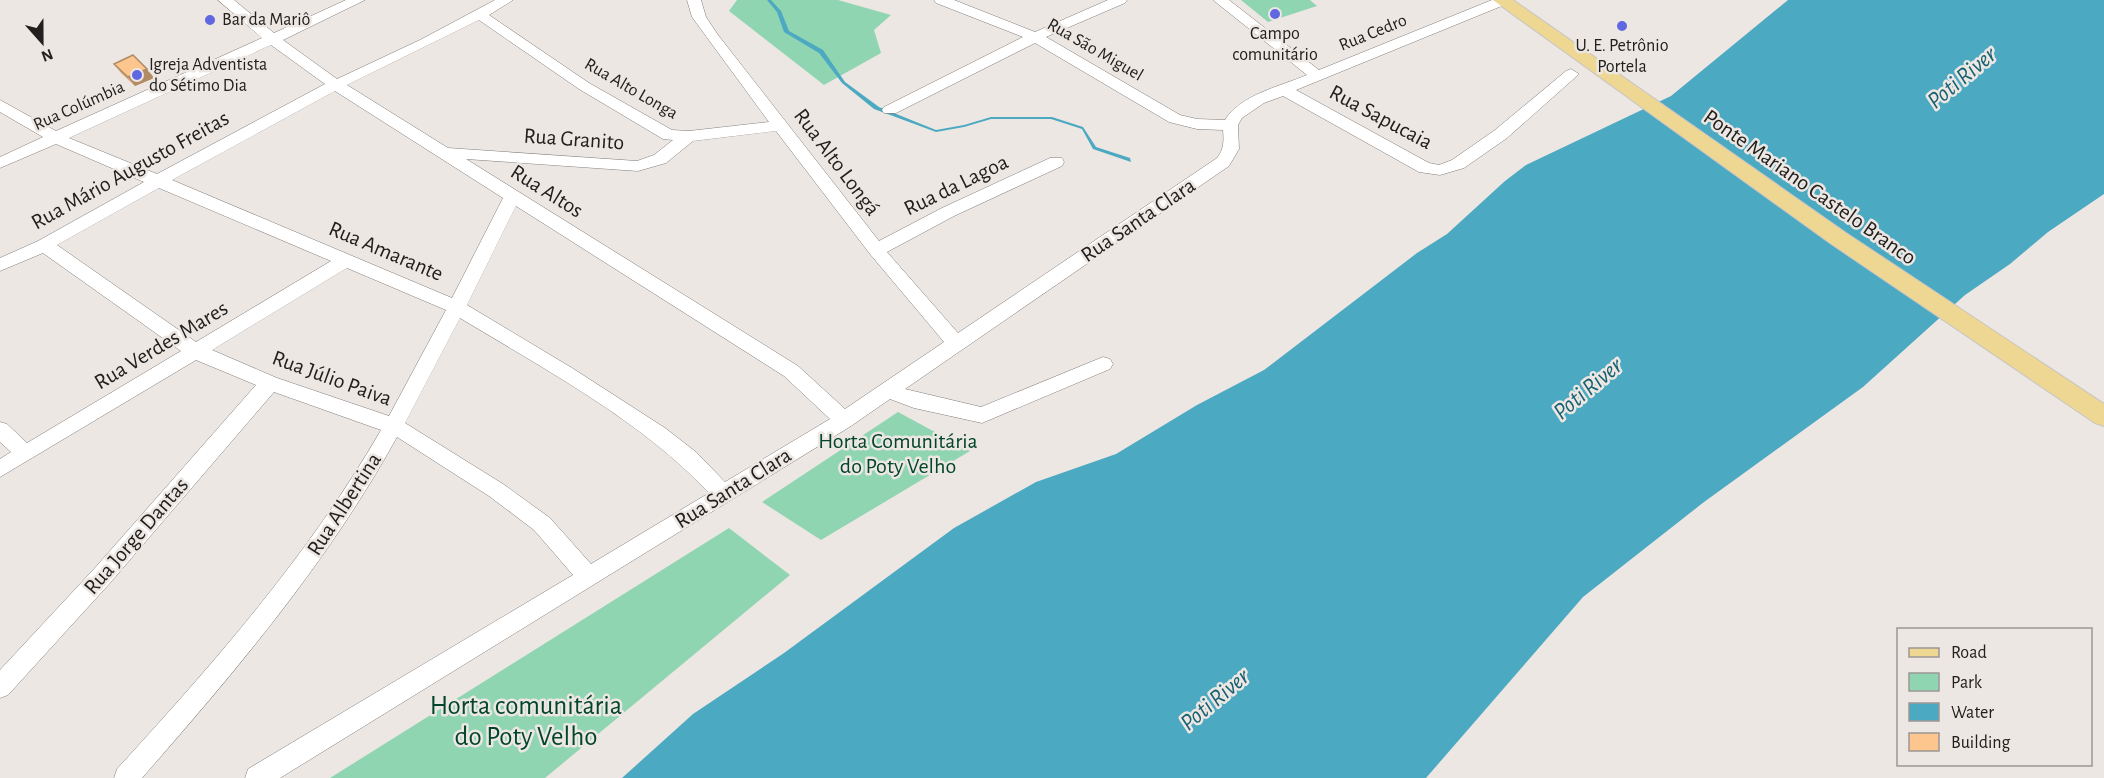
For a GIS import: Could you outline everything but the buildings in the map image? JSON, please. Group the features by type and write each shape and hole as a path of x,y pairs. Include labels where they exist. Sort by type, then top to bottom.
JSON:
{"main road":[{"name":"Ponte Mariano Castelo Branco","path":"1503,0 1838,238 2104,416"}],"street":[{"name":"Rua Altos","path":"225,0 272,39 336,85 791,371 844,420"},
{"name":"Rua Colúmbia","path":"0,163 358,0"},
{"name":"Rua Mário Augusto Freitas","path":"0,265 44,244 336,85 425,43 506,0"},
{"name":"Rua Alto Longá","path":"693,0 706,28 876,250 956,344"},
{"name":"Rua São Miguel","path":"940,0 1035,37 1175,119 1197,124 1230,125"},
{"path":"890,110 1035,37 1120,0"},
{"name":"Rua Sapucaia","path":"1220,0 1317,76"},
{"name":"Rua Cedro","path":"1230,125 1244,109 1284,90 1503,0"},
{"name":"Rua Alto Longa","path":"479,14 584,86 675,137 781,126"},
{"name":"Rua Sapucaia","path":"1284,90 1425,168 1440,170 1458,164 1501,134 1572,74"},
{"name":"Rua Amarante","path":"0,105 56,138 456,307 565,373 658,434 689,458 723,494"},
{"name":"Rua Santa Clara","path":"257,778 590,578 844,420 1223,162 1230,154 1233,145 1230,125"},
{"name":"Rua Granito","path":"447,153 638,166 660,159 689,136"},
{"name":"Rua da Lagoa","path":"876,250 948,212 1056,162"},
{"name":"Rua Albertina","path":"126,778 260,625 334,522 394,426 512,196"},
{"name":"Rua Júlio Paiva","path":"44,244 197,352 270,383 394,426 496,490 542,524 590,578"},
{"name":"Rua Verdes Mares","path":"0,469 345,261"},
{"path":"888,390 914,400 982,415 1102,364"},
{"name":"Rua Jorge Dantas","path":"0,687 102,576 270,383"},
{"path":"0,430 25,453"}],"green space":[{"path":"737,0 838,0 891,15 874,30 881,53 824,85 729,11"},
{"name":"Campo comunitário","path":"1241,0 1310,0 1317,6 1268,22"},
{"name":"Horta Comunitária do Poty Velho","path":"898,412 970,451 821,540 762,502"},
{"name":"Horta comunitária do Poty Velho","path":"729,528 790,575 545,778 330,778"}],"water":[{"path":"767,0 771,0 781,11 789,31 823,50 845,82 879,107 936,130 991,117 1052,117 1083,127 1096,147 1130,158 1131,162 1093,149 1082,129 1051,119 991,119 936,132 874,109 842,83 819,53 784,32 777,12"},
{"name":"Poti River","path":"1788,0 2104,0 2104,194 2048,232 2010,264 1965,295 1863,387 1704,502 1583,597 1426,778 622,778 693,714 784,653 954,528 1036,482 1116,454 1197,405 1264,370 1417,253 1447,234 1526,165 1671,96"}],"place":[{"name":"Campo comunitário","path":"1275,14"},
{"name":"Bar da Mariô","path":"210,20"},
{"name":"U. E. Petrônio Portela","path":"1622,26"},
{"name":"Igreja Adventista do Sétimo Dia","path":"137,75"}]}
